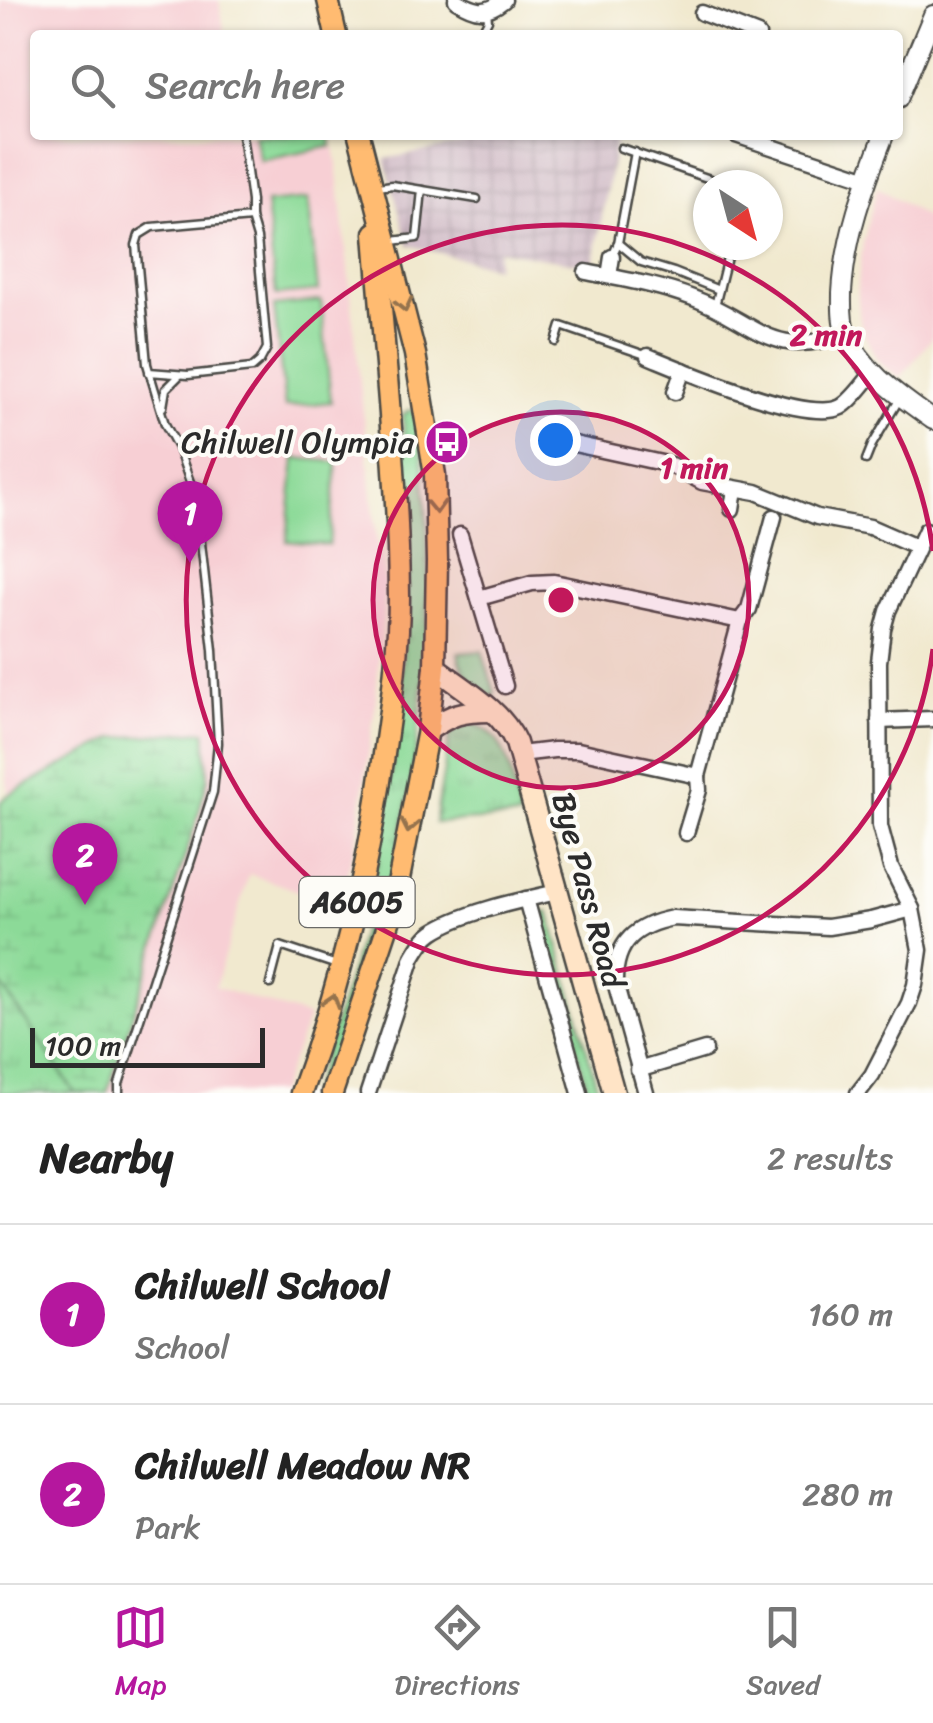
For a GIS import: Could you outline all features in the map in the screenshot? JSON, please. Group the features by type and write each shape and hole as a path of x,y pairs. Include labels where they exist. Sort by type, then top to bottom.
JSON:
{"main road":[{"path":"328,0 335,30"},
{"name":"A6005","path":"332,1093 393,910 428,730 435,668 435,474 415,354 360,140"},
{"name":"A6005","path":"301,1093 343,967 377,809 391,706 399,600 394,458 372,189"},
{"name":"Bye Pass Road","path":"435,668 505,723 512,733 614,1093"},
{"path":"428,730 452,714 490,711"}],"street":[{"path":"456,0 469,8 487,10 504,0"},
{"path":"702,14 745,30"},
{"path":"903,84 932,18"},
{"path":"751,140 868,178"},
{"path":"882,140 852,226 842,301 846,333 873,373 933,420"},
{"path":"609,276 615,250"},
{"path":"586,272 683,294 784,342 810,344 846,333"},
{"path":"648,356 722,386 816,412 842,406 873,373"},
{"path":"676,392 684,370"},
{"path":"556,440 671,465 702,482 756,492 817,517 870,528 916,547"},
{"path":"732,509 735,489"},
{"path":"686,832 740,622 749,609 774,517"},
{"path":"858,1093 872,1076 900,1023 915,985 920,950 912,910 891,867 880,826 879,662 883,629 894,594 926,530"},
{"path":"460,536 504,686"},
{"path":"478,598 532,583 554,582 740,622"},
{"path":"879,721 933,719"},
{"path":"520,754 578,750 698,776"},
{"path":"368,1093 413,957 426,938 449,924 556,892"},
{"name":"Bye Pass Road","path":"526,899 580,1093"},
{"path":"646,1093 615,968 620,950 641,928 673,918 828,927 912,910"},
{"path":"638,1070 705,1050"}],"lane":[{"path":"483,30 488,20 487,10"},
{"path":"149,372 181,374 252,368 268,348 243,140"},
{"path":"621,148 693,173"},
{"path":"635,152 615,250 719,290"},
{"path":"372,189 392,185 476,199"},
{"path":"387,242 417,238 422,190"},
{"path":"119,1093 213,792 218,742 200,534 190,482 165,424 149,372 135,256 139,235 152,227 251,218"},
{"path":"714,308 726,260"},
{"path":"556,342 561,326 648,356"},
{"path":"165,424 162,402 166,389 181,374"},
{"path":"866,460 901,397"},
{"path":"270,984 280,946 343,967"}],"shaded area":[{"path":"0,0 219,0 224,30 30,30 30,140 333,140 377,542 385,583 375,708 357,834 340,905 249,874 215,987 309,1017 279,1093 107,1093 208,778 114,738 8,795 0,692"},
{"path":"616,140 593,266 498,250 496,267 408,245 385,159 473,142"},
{"path":"877,187 933,222 933,337 900,378 875,355 860,320 857,290 863,243"}],"green space":[{"path":"255,140 331,140 332,146 260,161"},
{"path":"308,199 318,291 276,295 266,203"},
{"path":"321,301 331,402 285,407 274,306"},
{"path":"409,410 417,412 426,498 428,585 414,759 399,845 378,930 319,1093 311,1093 364,920 391,775 403,656 403,415"},
{"path":"295,458 337,462 329,545 287,541"},
{"path":"482,651 495,693 491,697 469,679 458,653"},
{"path":"464,723 491,733 499,744 511,773 520,817 435,823 450,734"},
{"path":"205,731 208,778 107,1093 75,1093 0,983 0,802 114,738"},
{"path":"549,912 599,1093 589,1093 539,914"},
{"path":"0,983 75,1093 0,1093"}],"place":[{"name":"Chilwell Olympia","path":"447,442"},
{"name":"Chilwell School","path":"190,563"},
{"name":"Chilwell Meadow NR","path":"85,905"}]}
